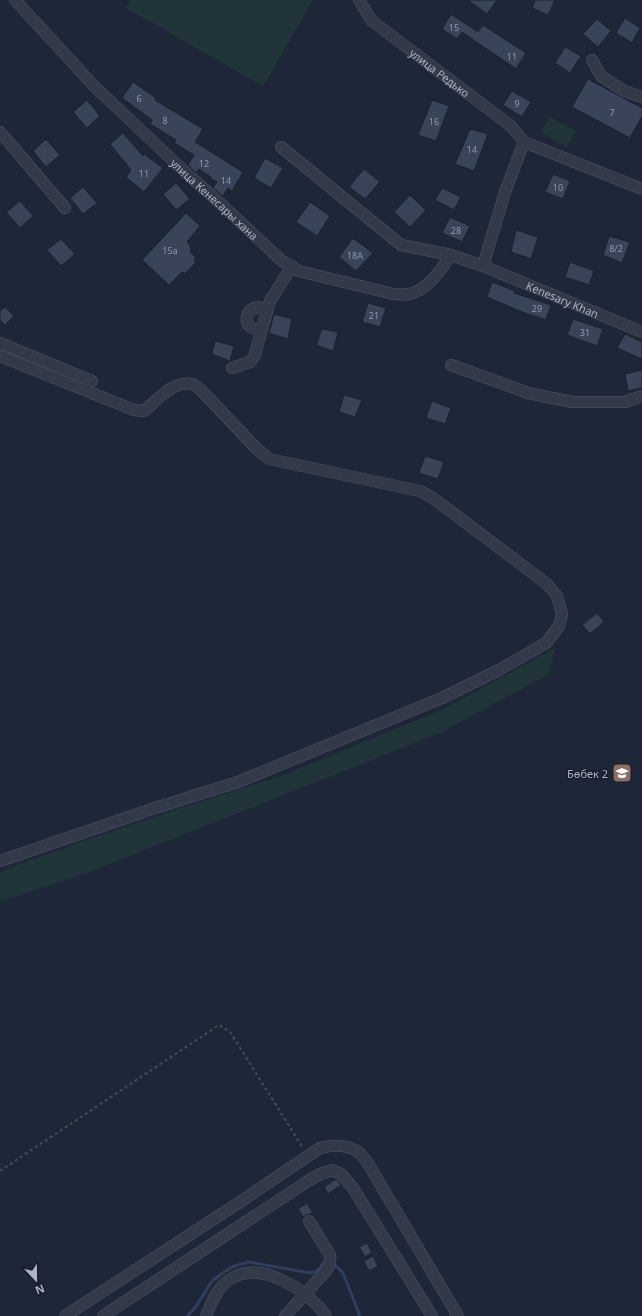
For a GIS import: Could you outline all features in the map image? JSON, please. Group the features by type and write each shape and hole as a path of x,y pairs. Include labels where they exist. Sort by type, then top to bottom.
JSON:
{"street":[{"name":"улица Кенесары хана","path":"15,0 101,92 282,261 299,271 393,294 408,294 420,291 428,286 451,255"},
{"name":"улица Редько","path":"359,0 372,21 511,126 524,142"},
{"path":"592,60 601,76 624,91 642,97"},
{"path":"0,132 65,208"},
{"path":"483,266 505,192 524,142 642,189"},
{"name":"Kenesary Khan","path":"281,147 401,245 451,255 483,266 642,332"},
{"path":"232,368 250,362 254,357 270,302 292,266"},
{"path":"262,329 253,329 250,327 247,320 249,311 254,307 259,307 266,313"},
{"path":"0,343 92,381"},
{"path":"0,356 134,410 144,411 162,395 177,385 192,384 200,389 256,448 269,459 420,492 433,498 547,584 556,596 562,614 559,626 546,643 499,670 442,698 238,782 155,808 0,861"},
{"path":"451,365 528,393 572,402 625,402 642,396"},
{"path":"65,1316 320,1148 332,1145 357,1151 366,1160 458,1316"},
{"path":"103,1316 308,1181 320,1174 332,1170 341,1174 353,1188 432,1316"},
{"path":"285,1316 330,1266 330,1255 309,1221"},
{"path":"206,1316 213,1298 223,1284 234,1276 249,1273 264,1274 288,1283 305,1294 319,1306 326,1316"}],"path":[{"path":"0,1171 219,1025 230,1032 308,1156"}],"green space":[{"path":"131,0 313,0 263,86 126,8"},
{"path":"549,117 576,131 567,147 541,133"},
{"path":"555,648 549,674 440,733 92,871 0,902 0,872 162,814 281,776 444,709"}],"building":[{"path":"468,0 497,0 487,14"},
{"path":"535,0 555,0 548,15 532,8"},
{"path":"451,14 478,32 483,25 526,53 516,69 462,32 457,39 442,29"},
{"path":"625,18 640,28 632,43 616,33"},
{"path":"597,19 611,31 598,47 583,34"},
{"path":"565,47 581,56 570,73 555,63"},
{"path":"588,79 642,108 642,116 630,138 572,107"},
{"path":"133,82 156,98 155,100 203,129 195,142 243,172 232,191 228,188 223,196 220,194 213,188 217,182 199,169 196,173 188,165 194,155 174,143 176,140 150,124 152,120 122,98"},
{"path":"512,91 531,102 522,117 503,105"},
{"path":"87,100 100,116 87,128 73,112"},
{"path":"432,100 449,106 436,141 418,135"},
{"path":"470,129 488,134 474,171 455,164"},
{"path":"123,133 143,156 144,154 163,168 144,192 126,177 131,170 110,144"},
{"path":"46,139 60,155 46,167 33,151"},
{"path":"265,158 283,168 271,188 254,178"},
{"path":"364,169 380,182 365,199 349,187"},
{"path":"553,174 570,181 563,199 545,192"},
{"path":"176,183 190,199 176,210 163,194"},
{"path":"83,187 97,203 83,214 70,198"},
{"path":"442,188 461,197 454,210 435,200"},
{"path":"410,195 426,210 410,227 394,212"},
{"path":"20,201 33,216 20,228 6,212"},
{"path":"310,202 330,216 317,236 296,222"},
{"path":"186,213 200,226 187,242 190,246 191,253 196,257 194,260 196,262 185,274 182,272 169,285 142,260"},
{"path":"450,217 470,226 462,242 442,233"},
{"path":"516,230 538,237 531,259 511,252"},
{"path":"609,236 630,242 622,263 603,255"},
{"path":"353,238 373,253 356,271 339,257"},
{"path":"61,239 75,254 61,266 47,250"},
{"path":"570,262 594,271 589,285 565,277"},
{"path":"492,282 515,291 514,293 551,305 546,320 522,312 487,297"},
{"path":"368,303 386,308 380,327 362,322"},
{"path":"5,307 14,316 5,325 0,320 0,311"},
{"path":"274,314 292,319 288,339 269,333"},
{"path":"573,319 603,329 597,346 567,335"},
{"path":"322,329 338,332 333,351 316,345"},
{"path":"625,334 642,342 642,359 617,348"},
{"path":"215,341 234,346 230,361 212,354"},
{"path":"642,370 642,388 628,391 625,374"},
{"path":"344,395 362,400 355,417 339,412"},
{"path":"432,401 451,408 445,424 426,418"},
{"path":"425,456 444,462 438,479 419,473"},
{"path":"597,613 604,622 590,634 582,625"},
{"path":"336,1179 341,1185 328,1194 324,1187"},
{"path":"307,1203 313,1213 303,1217 298,1209"},
{"path":"367,1243 372,1252 365,1257 359,1247"},
{"path":"373,1256 378,1266 369,1271 364,1261"}],"waterway":[{"path":"187,1316 195,1308 212,1281 234,1266 249,1262 310,1273 318,1270 325,1262"},
{"path":"336,1266 343,1273 360,1316"}],"place":[{"name":"Бөбек 2","path":"622,773"}]}
